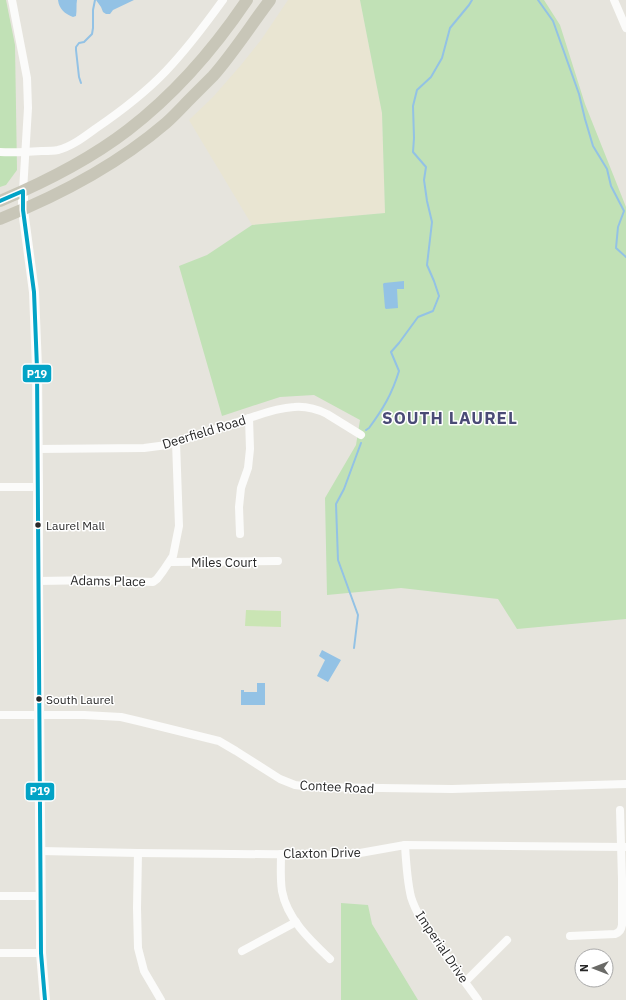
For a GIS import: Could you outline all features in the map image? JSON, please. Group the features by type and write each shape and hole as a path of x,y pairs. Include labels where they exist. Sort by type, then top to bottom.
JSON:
{"main road":[{"path":"0,201 56,175 127,131 146,116 184,80 201,61 247,0"},
{"path":"0,219 62,192 108,166 167,122 212,77 247,33 270,0"}],"street":[{"path":"12,0 27,78 28,108 23,210 34,292 37,376 39,781 41,851 40,896 41,953 45,1000"},
{"path":"0,152 25,153 52,151 63,148 84,137 117,114 152,85 197,36 223,0"},
{"path":"614,0 626,28"},
{"name":"Deerfield Road","path":"37,449 144,448 176,442 249,418 283,408 295,407 316,409 361,435"},
{"path":"240,534 239,507 241,488 248,468 250,450 249,418"},
{"path":"170,562 176,543 179,526 176,442"},
{"path":"0,487 38,487"},
{"name":"Miles Court","path":"170,562 278,562"},
{"name":"Adams Place","path":"38,581 99,580 153,582 170,562"},
{"name":"Contee Road","path":"0,715 84,715 120,717 148,723 219,741 280,779 295,785 310,787 452,789 626,784"},
{"path":"570,936 615,934 622,929 622,878 624,847 620,810"},
{"name":"Claxton Drive","path":"41,851 347,855 405,845 624,847"},
{"name":"Imperial Drive","path":"405,845 409,889 418,914 431,935 478,1000"},
{"path":"138,853 138,948 144,971 161,1000"},
{"path":"281,854 282,892 287,906 296,922 316,946 330,959"},
{"path":"0,896 40,896"},
{"path":"242,951 296,922"},
{"path":"465,982 507,940"},
{"path":"0,953 41,953"}],"shaded area":[{"path":"288,0 360,0 382,113 385,213 252,225 189,120 213,97 241,65 261,40"}],"green space":[{"path":"0,0 6,0 15,45 17,170 6,185 0,187"},
{"path":"360,0 544,0 560,25 585,104 626,207 626,619 517,629 498,599 401,588 327,595 325,498 356,445 360,420 314,395 280,397 222,416 179,266 207,255 252,225 385,213 382,113"},
{"path":"246,610 281,611 281,627 245,626"},
{"path":"341,903 368,905 372,924 418,1000 341,1000"}],"water":[{"path":"58,0 77,0 76,16 73,17 65,13 61,9"},
{"path":"96,0 134,0 113,10 110,14 106,14 103,12"},
{"path":"404,281 404,289 397,289 398,308 386,309 383,284"},
{"path":"322,650 341,660 328,682 317,676 325,660 319,656"},
{"path":"257,683 265,683 265,705 241,705 241,690 244,690 244,692 257,692"}],"waterway":[{"path":"81,83 76,47 79,43 84,42 92,34 95,0"},
{"path":"366,430 369,428 387,401 399,371 391,352 418,317 433,311 439,296 427,265 432,222 424,180 426,167 413,152 413,106 417,90 431,77 442,58 450,28 472,0"},
{"path":"538,0 553,21 579,94 593,146 607,169 611,186 624,211 618,227 616,248 626,257"},
{"path":"354,648 358,615 338,560 336,504 344,489 361,443"}],"transit line":[{"name":"P19","path":"0,201 23,191 23,210 34,292 37,368 41,953 45,1000"}],"place":[{"name":"Laurel Mall","path":"38,525"},
{"name":"South Laurel","path":"39,699"}],"district":[{"name":"SOUTH LAUREL","path":"450,418"}]}
